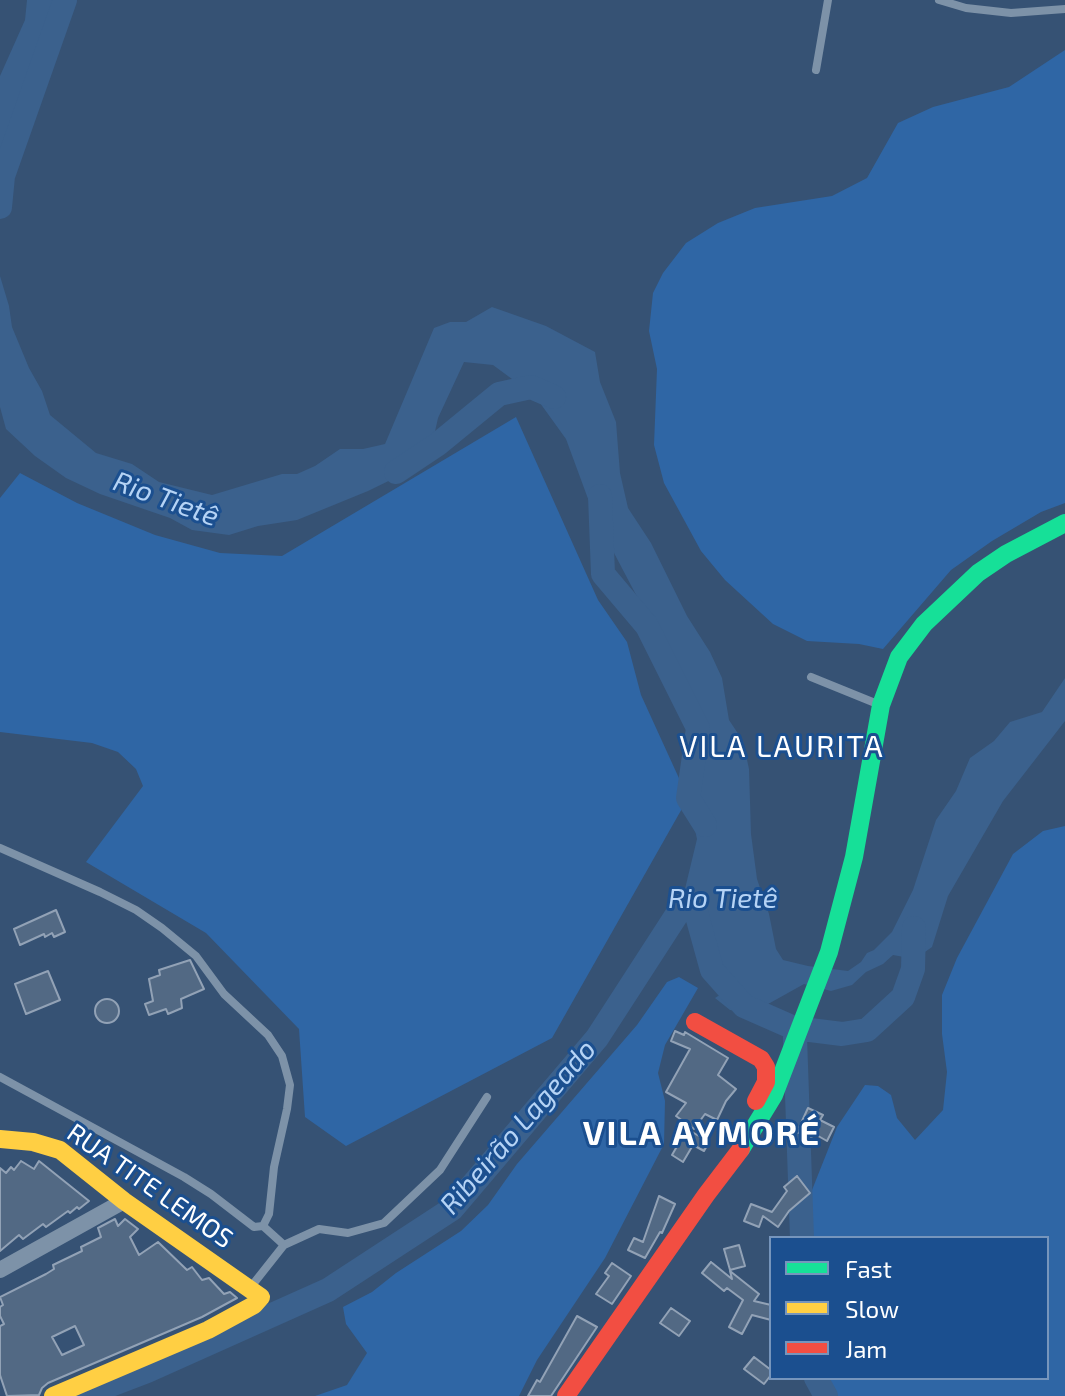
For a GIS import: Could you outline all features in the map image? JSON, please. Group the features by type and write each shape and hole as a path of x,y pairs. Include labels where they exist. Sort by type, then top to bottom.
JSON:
{"street":[{"path":"566,1396 757,1126 774,1095 829,952 854,857 881,705 899,657 924,624 978,573 1006,554 1065,523"},
{"path":"695,1022 761,1059 766,1067 766,1082 725,1160 719,1178"},
{"name":"RUA TITE LEMOS","path":"0,1139 33,1142 60,1150 124,1201 256,1293"},
{"path":"0,1270 124,1201"},
{"path":"53,1396 208,1330 254,1305 256,1293"}],"lane":[{"path":"816,70 828,0"},
{"path":"939,0 966,8 1011,13 1065,9"},
{"path":"811,677 881,705"},
{"path":"0,848 100,892 136,910 162,928 196,956 224,994 268,1035 288,1071 290,1085 274,1167 269,1214 263,1226"},
{"path":"0,1077 184,1177 254,1227 263,1226 284,1245"},
{"path":"256,1293 284,1245 319,1229 348,1233 384,1223 440,1170 487,1097"}],"shaded area":[{"path":"1065,50 1065,503 1041,512 951,570 883,649 859,644 807,641 773,624 725,580 701,551 664,483 654,445 657,369 649,331 653,293 663,273 686,243 718,223 755,208 832,196 867,178 898,123 933,107 1009,87"},
{"path":"516,417 598,600 627,642 641,695 688,798 552,1038 346,1146 305,1117 299,1029 206,933 86,862 143,786 136,769 118,752 92,743 0,732 0,498 20,473 77,503 155,535 220,553 282,556"},
{"path":"1065,826 1065,1396 823,1396 808,1380 1049,1380 1049,1236 794,1236 837,1127 865,1085 878,1086 891,1095 897,1118 915,1140 943,1110 947,1072 942,1034 942,995 957,958 1013,854 1043,831"},
{"path":"679,977 698,988 665,1045 658,1073 665,1101 664,1144 605,1258 537,1360 519,1396 315,1396 347,1385 367,1353 346,1324 343,1307 372,1292 461,1231 488,1205 517,1164 637,1025 667,982"}],"water":[{"path":"27,0 64,0 45,50 28,77 8,131 0,172 0,76 25,20"},
{"name":"Rio Tietê","path":"0,276 12,327 50,415 96,453 132,464 159,482 212,495 282,474 297,474 340,449 363,449 385,444 434,328 450,322 466,322 492,307 546,326 595,352 600,382 616,422 620,473 628,508 651,543 687,616 710,652 722,678 729,720 743,741 749,769 751,834 757,879 769,914 776,949 783,960 848,971 861,962 892,932 913,890 936,820 956,791 970,758 994,741 1010,722 1042,712 1065,678 1065,721 1003,801 948,896 932,947 915,959 893,955 852,985 831,991 804,984 752,1013 730,1010 715,998 729,989 726,973 714,946 686,918 684,893 697,839 688,798 700,758 693,703 594,515 566,439 535,396 493,365 464,362 438,418 432,445 409,471 297,520 258,526 229,535 192,530 170,518 100,494 66,478 35,456 6,429 0,407"}],"building":[{"path":"56,910 65,932 54,937 52,933 45,937 44,934 20,945 14,929"},
{"path":"190,960 204,989 181,999 182,1008 168,1014 166,1009 149,1015 145,1004 153,1001 149,979 160,975 159,970"},
{"path":"48,971 60,1000 26,1014 15,984"},
{"path":"107,999 116,1002 119,1011 116,1020 107,1023 98,1020 95,1011 98,1002"},
{"path":"675,1031 684,1035 685,1032 728,1058 718,1075 736,1089 717,1120 705,1114 694,1129 676,1116 686,1103 666,1092 690,1049 671,1041"},
{"path":"808,1108 823,1115 820,1120 834,1127 827,1141 813,1133 811,1139 797,1132"},
{"path":"687,1129 709,1142 704,1151 693,1145 683,1162 672,1155"},
{"path":"21,1161 34,1169 39,1161 89,1201 46,1227 43,1224 23,1239 19,1235 0,1251 0,1168 6,1173 11,1167 14,1170"},
{"path":"797,1176 810,1193 789,1211 778,1227 763,1216 759,1227 744,1221 751,1204 772,1212 787,1191 784,1187"},
{"path":"659,1196 675,1204 662,1233 645,1258 628,1250 634,1238 643,1242"},
{"path":"115,1219 118,1226 125,1219 138,1229 130,1237 139,1255 158,1242 187,1270 192,1267 202,1280 209,1278 224,1294 230,1292 237,1298 202,1317 48,1383 39,1395 7,1396 0,1375 0,1326 4,1324 0,1316 3,1305 0,1297 46,1274 54,1269 53,1265 82,1251 81,1247 101,1237 98,1228","holes":["75,1326 84,1345 62,1355 52,1337"]},
{"path":"739,1245 745,1266 730,1270 724,1249"},
{"path":"711,1262 732,1279 730,1271 759,1294 754,1301 769,1305 769,1319 752,1315 742,1334 729,1327 743,1300 727,1288 724,1291 702,1273"},
{"path":"612,1263 631,1276 612,1304 596,1294 609,1276 605,1273"},
{"path":"671,1308 690,1321 679,1336 660,1323"},
{"path":"577,1316 597,1327 551,1396 528,1396 537,1380 540,1382"},
{"path":"754,1357 769,1368 769,1378 764,1384 744,1369"}],"waterway":[{"name":"Rio Tietê","path":"0,207 3,176 65,0"},
{"name":"Rio Tietê","path":"396,472 438,444 499,394 531,387 554,397"},
{"name":"Rio Tietê","path":"600,496 603,574 647,626 698,728 688,798 705,825"},
{"name":"Ribeirão Lageado","path":"82,1396 147,1371 328,1290 452,1209 597,1038 685,902"},
{"name":"Rio Tietê","path":"694,905 712,970 744,1006 794,1028 842,1034 867,1030 903,997 913,969 914,928"},
{"path":"795,1037 802,1236"},
{"path":"817,1380 826,1396"}],"traffic: fast":[{"path":"741,1149 774,1095 829,952 854,857 881,705 899,657 924,624 978,573 1006,554 1065,523"}],"traffic: slow":[{"path":"0,1139 33,1142 60,1150 124,1201 261,1297 254,1305 208,1330 53,1396"}],"traffic: jam":[{"path":"695,1022 761,1059 766,1067 766,1082 756,1101"},
{"path":"566,1396 741,1149"}],"district":[{"name":"VILA LAURITA","path":"782,747"},
{"name":"VILA AYMORÉ","path":"702,1134"}]}
